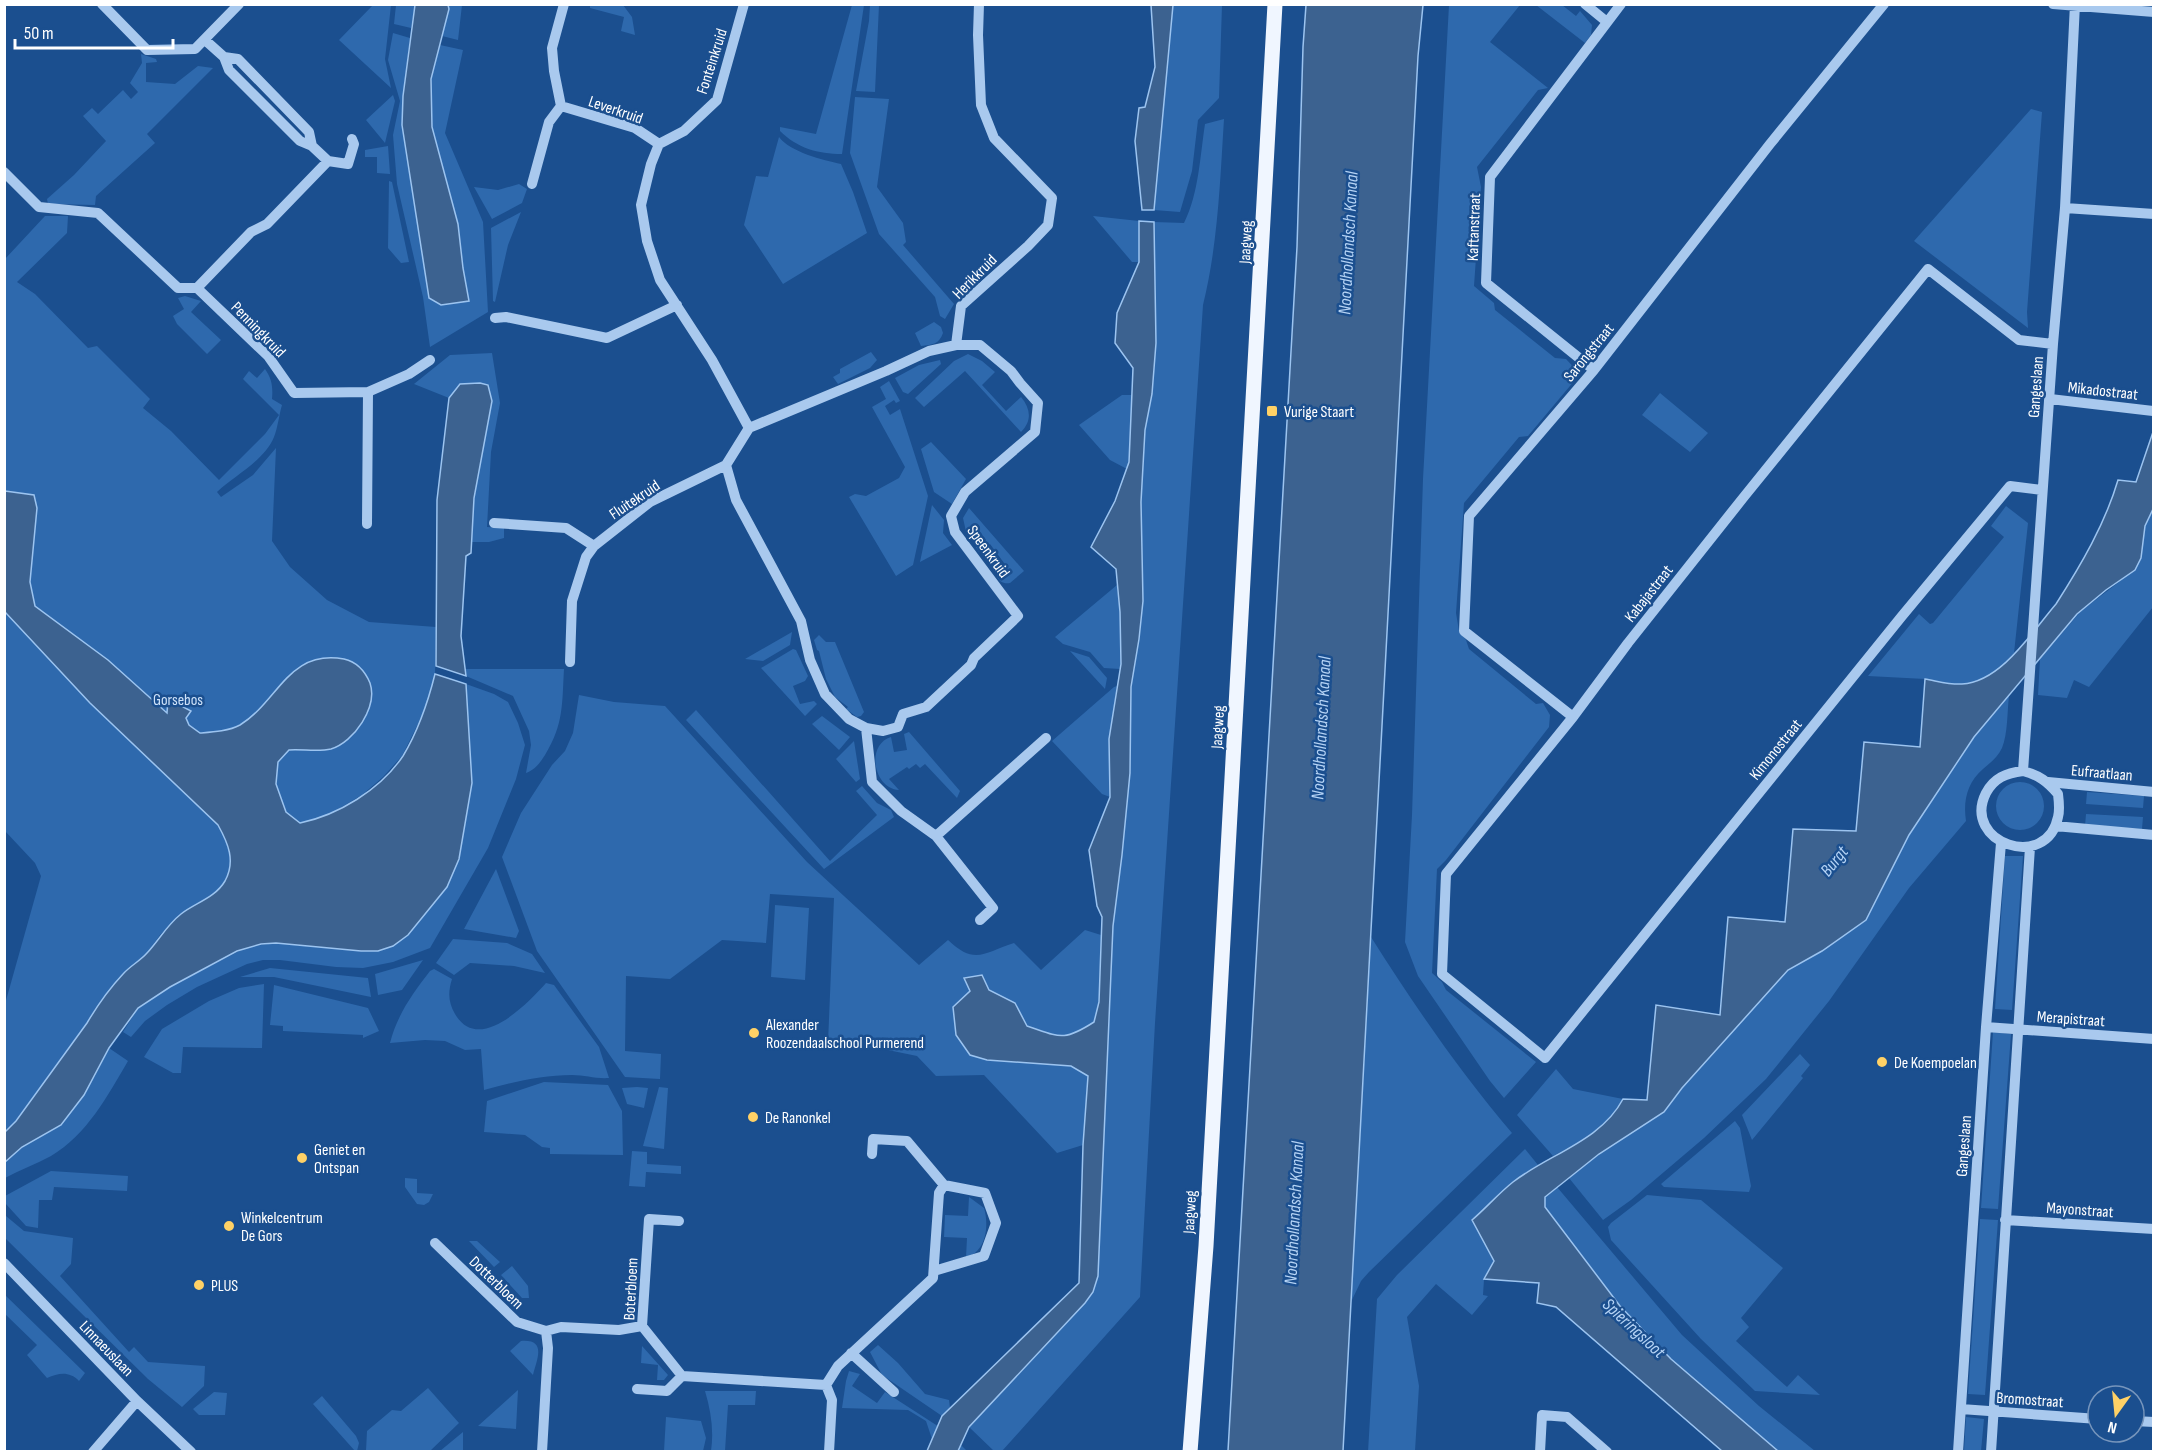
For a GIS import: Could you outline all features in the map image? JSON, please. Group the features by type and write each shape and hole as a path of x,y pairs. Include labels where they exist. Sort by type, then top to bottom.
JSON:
{"main road":[{"name":"Jaagweg","path":"1190,1452 1206,1246 1275,4"}],"street":[{"path":"102,4 147,50 195,49 239,4"},
{"path":"532,184 549,122 561,106 552,48 564,4"},
{"name":"Fonteinkruid","path":"659,144 684,131 717,100 744,4"},
{"name":"Herikkruid","path":"956,345 961,306 1048,225 1052,198 994,138 981,105 979,4"},
{"path":"1585,4 1607,22"},
{"name":"Kaftanstraat","path":"1594,370 1486,283 1490,177 1621,4"},
{"name":"Sarongstraat","path":"1573,717 1464,631 1469,516 1594,370 1770,144 1884,4"},
{"path":"2053,4 2154,12"},
{"name":"Gangeslaan","path":"2023,771 2042,490 2065,208 2075,6"},
{"path":"205,40 224,57 229,70 300,141 312,146 328,161 348,164 354,144 352,139"},
{"name":"Leverkruid","path":"561,106 635,128 659,144"},
{"path":"659,144 651,164 642,205 647,241 660,280 712,360 749,428"},
{"path":"197,288 251,232 267,224 328,161"},
{"name":"Penningkruid","path":"4,171 39,207 99,214 178,288 197,288 268,356 294,393 368,392 409,374 430,360"},
{"path":"2065,208 2154,214"},
{"name":"Kabajastraat","path":"1545,1058 1442,974 1446,874 1573,717 1635,634 1743,498 1928,269 2019,340 2053,344"},
{"path":"495,318 506,317 607,338 677,305"},
{"path":"956,345 929,351 749,428 726,465 736,500 801,621 810,660 825,694 849,719 866,728 872,782 901,811 936,836 993,908 980,920"},
{"name":"Speenkruid","path":"866,728 883,731 898,727 903,714 927,707 972,665 974,658 1018,616 955,532 951,516 965,492 1035,432 1038,403 1011,371 980,345 956,345"},
{"path":"367,524 368,392"},
{"name":"Mikadostraat","path":"2050,399 2153,411"},
{"name":"Fluitekruid","path":"570,662 572,602 586,557 594,546 650,502 726,465"},
{"name":"Kimonostraat","path":"1545,1058 2010,486 2042,490"},
{"path":"494,523 566,528 594,546"},
{"path":"936,836 1046,738"},
{"path":"2023,771 2036,774 2048,782 2058,794 2058,817 2055,826 2045,839 2030,847 2015,848 2001,843 1991,834 1984,823 1983,798 1998,777 2010,772 2023,771"},
{"name":"Eufraatlaan","path":"2048,782 2154,792"},
{"path":"2055,826 2154,835"},
{"name":"Gangeslaan","path":"1958,1452 1986,1027 2001,843"},
{"path":"1990,1452 2020,1029 2030,847"},
{"name":"Merapistraat","path":"1986,1027 2154,1039"},
{"path":"872,1154 873,1139 907,1141 944,1185 985,1193 996,1223 984,1256 934,1271"},
{"path":"826,1385 838,1366 851,1353 933,1278 939,1193 944,1185"},
{"name":"Boterbloem","path":"679,1221 649,1219 642,1326 682,1376"},
{"name":"Mayonstraat","path":"2005,1220 2154,1229"},
{"name":"Dotterbloem","path":"435,1243 517,1322 546,1331 561,1326 619,1330 642,1326"},
{"name":"Linnaeuslaan","path":"4,1263 137,1401 191,1452"},
{"path":"542,1452 548,1348 546,1331"},
{"path":"851,1353 894,1392"},
{"path":"637,1389 667,1390 682,1376 826,1385"},
{"path":"826,1385 832,1400 829,1452"},
{"path":"93,1452 137,1401"},
{"name":"Bromostraat","path":"1960,1409 2086,1418"},
{"path":"1540,1452 1542,1415 1567,1417 1607,1452"}],"green space":[{"path":"373,5 391,5 385,59 391,88 339,40"},
{"path":"396,5 415,5 411,28 394,24"},
{"path":"448,5 462,5 458,40 442,36"},
{"path":"590,5 623,5 632,17 635,35 621,31 624,17 590,8"},
{"path":"852,5 864,5 842,154 825,153 793,142 780,131 780,127 816,134"},
{"path":"870,5 879,5 875,92 856,91"},
{"path":"1173,5 1222,5 1219,98 1198,120 1192,171 1180,212 1154,210"},
{"path":"1449,5 1520,5 1490,42 1548,88 1538,90 1477,167 1481,187 1474,286 1494,303 1495,310 1555,358 1566,359 1580,374 1528,436 1519,437 1464,503 1456,613 1459,631 1469,649 1536,704 1543,703 1550,715 1549,727 1437,869 1432,973 1442,982 1446,990 1536,1062 1504,1098 1418,976 1405,942 1412,815 1423,479"},
{"path":"1536,5 1562,5 1576,16 1580,11 1592,25 1591,35 1585,43"},
{"path":"393,33 410,38 402,125 429,298 441,305 469,301 458,224 432,127 431,80 440,45 463,50 445,133 483,222 488,312 430,347 423,297 397,184 393,135 400,101 388,60"},
{"path":"141,54 156,59 157,62 146,63 146,82 175,84 198,66 213,68 147,134 155,143 96,196 95,205 48,204 47,199 74,175 106,141 83,116 92,108 98,114 123,90 131,99 138,92 130,83 142,63"},
{"path":"393,95 395,101 385,143 366,120"},
{"path":"855,97 889,99 877,187 903,223 906,242 903,245 954,304 945,319 940,316 935,297 879,234 850,153"},
{"path":"2031,109 2042,112 2027,312 2028,328 1914,241"},
{"path":"1224,119 1215,236 1203,305 1155,1023 1140,1297 1002,1451 994,1451 969,1427 1085,1303 1113,926 1130,773 1131,687 1143,601 1141,502 1145,430 1152,394 1156,343 1154,222 1184,223 1196,187 1205,124"},
{"path":"779,137 799,151 841,164 867,233 783,284 744,225 756,176 768,177"},
{"path":"388,146 390,174 377,173 377,157 365,157 365,150"},
{"path":"389,181 392,182 409,262 401,263 388,248"},
{"path":"519,184 527,189 522,203 492,219 474,187 498,190"},
{"path":"521,212 508,245 495,302 493,301 491,228"},
{"name":"Gorsebos","path":"45,216 68,216 67,233 17,282 35,294 88,348 97,346 150,399 143,408 171,431 219,480 265,434 279,415 243,379 249,371 257,378 265,369 271,383 272,399 282,405 274,437 256,460 217,492 221,497 253,475 276,448 272,541 290,567 327,600 369,622 436,627 435,674 428,704 402,756 383,777 362,795 323,818 300,823 216,892 180,915 160,935 147,953 124,973 96,1007 87,1023 16,1121 5,1132 5,1004 41,876 35,863 5,831 5,259"},
{"path":"1093,216 1139,221 1139,262 1132,262"},
{"path":"185,296 201,301 191,312 221,340 207,354 177,324 173,316 184,309 178,298"},
{"path":"934,322 941,327 943,333 940,340 921,346 915,333"},
{"path":"871,352 877,360 870,368 838,384 833,377 840,373 840,369"},
{"path":"492,353 500,403 491,452 487,527 504,528 504,538 489,542 471,542 474,499 492,401 460,384 449,398 414,384 450,355"},
{"path":"968,354 982,361 995,372 982,385 1006,411 1021,397 1024,401 1029,415 1027,424 1021,432 965,371 924,407 915,398 954,361"},
{"path":"940,360 941,364 908,394 903,392 895,378 919,365"},
{"path":"889,381 900,401 896,403 894,400 885,406 890,415 900,409 928,496 913,565 896,576 849,497 855,494 866,496 899,478 905,467 872,407 886,399 880,387"},
{"path":"1660,393 1708,433 1690,452 1642,415"},
{"path":"1122,395 1133,395 1127,469 1110,460 1079,425"},
{"path":"931,442 966,479 952,504 934,492 921,449"},
{"path":"932,505 944,520 943,533 952,545 920,562"},
{"path":"2006,506 2028,523 2014,653 1997,671 1980,682 1960,685 1925,679 1868,676 1919,614 1930,624 1933,623 2004,537 1991,526"},
{"path":"969,508 1024,571 1010,583 1002,582 998,578 997,576 1007,567 990,544 979,552 976,547 986,540 977,528 967,536 963,518"},
{"path":"2153,509 2153,607 2089,687 2074,680 2067,698 2038,695 2040,659 2081,611 2119,582 2141,558 2145,526"},
{"path":"1117,585 1120,612 1120,669 1104,668 1090,652 1063,644 1055,637"},
{"path":"792,632 790,645 763,661 745,659"},
{"path":"819,635 826,642 835,642 864,712 861,716 857,717 846,709 848,707 835,697 826,679 814,640"},
{"path":"793,649 796,650 808,676 805,681 793,686 800,704 814,701 817,704 805,716 761,668"},
{"path":"1070,651 1089,657 1107,678 1105,689"},
{"path":"464,669 564,669 561,713 556,733 545,755 532,770 526,773 531,745 529,731 513,696 466,676"},
{"path":"466,684 494,694 508,702 525,745 516,779 488,848 430,948 393,962 363,968 280,960 263,960 247,964 197,987 167,1005 145,1021 131,1037 123,1032 138,1008 170,987 247,947 276,943 378,951 393,946 408,935 447,887 459,859 472,783"},
{"path":"1117,686 1109,739 1110,797 1102,794 1052,741"},
{"path":"579,695 614,702 665,706 807,862 919,965 948,940 957,948 973,955 987,953 1014,943 1041,970 1085,930 1101,935 1099,1002 1094,1022 1075,1033 1054,1035 1027,1026 1015,1003 989,990 970,991 987,1060 1071,1066 1088,1076 1083,1145 1057,1153 984,1075 936,1076 917,1056 883,1049 828,1043 834,898 770,894 766,943 722,940 670,979 626,976 625,1051 661,1054 660,1079 625,1077 537,951 502,857 521,813 552,765 565,751 573,733"},
{"path":"2009,696 2002,748 1970,786 1965,806 1966,821 1909,888 1829,1001 1766,1079 1704,1138 1631,1200 1603,1220 1569,1178 1599,1154 1664,1112 1682,1088 1788,970 1822,951 1866,920 1909,835 1974,737"},
{"path":"696,710 830,861 877,815 856,791 862,786 877,803 891,810 894,817 824,869 686,720"},
{"path":"822,716 850,737 839,750 812,724"},
{"path":"909,732 960,791 957,798 925,764 920,768 916,764 909,769 907,767 889,779 899,790 890,788 884,782 876,766 878,749 891,737 894,752 907,750 904,734"},
{"path":"854,741 860,779 856,782 836,759"},
{"path":"2015,782 2025,782 2037,789 2044,801 2044,811 2037,823 2025,830 2015,830 2000,819 1996,811 1996,801 2007,786"},
{"path":"2087,792 2144,796 2143,808 2086,804"},
{"path":"2086,814 2143,817 2142,829 2085,826"},
{"path":"2005,856 2023,856 2012,1010 1995,1009"},
{"path":"496,869 519,931 516,938 464,929"},
{"path":"775,905 809,908 805,980 771,977"},
{"path":"1371,937 1438,1038 1512,1133 1369,1272 1361,1281 1351,1302"},
{"path":"453,939 507,943 532,954 545,973 514,966 470,963 454,975 436,963"},
{"path":"423,960 402,990 378,995 375,974"},
{"path":"270,968 368,978 371,997 274,977 240,977"},
{"path":"434,969 452,979 449,997 455,1014 465,1025 477,1029 490,1027 503,1021 528,1002 546,983 554,985 599,1047 609,1078 550,1076 484,1090 481,1049 465,1050 445,1041 390,1043 406,1005 430,971"},
{"path":"264,984 262,1048 183,1047 181,1073 173,1073 144,1057 162,1029 209,1001 239,988"},
{"path":"274,985 368,1008 379,1031 363,1038 363,1035 283,1031 283,1026 270,1025"},
{"path":"1993,1032 2011,1034 1998,1209 1981,1208"},
{"path":"109,1048 128,1061 86,1126 51,1156 5,1178 4,1162 22,1147 61,1125 95,1076"},
{"path":"1800,1054 1810,1065 1801,1076 1803,1078 1752,1140 1742,1115"},
{"path":"1556,1069 1573,1089 1623,1099 1610,1118 1601,1126 1553,1156 1517,1115"},
{"path":"544,1082 608,1085 622,1111 623,1155 550,1154 550,1148 542,1147 525,1135 484,1132 487,1101"},
{"path":"659,1087 668,1088 664,1149 643,1146"},
{"path":"622,1088 648,1088 644,1108 627,1104"},
{"path":"1735,1121 1740,1128 1751,1186 1749,1192 1664,1187 1661,1184"},
{"path":"1525,1149 1538,1165 1512,1183 1497,1198 1494,1261 1484,1279 1483,1295 1488,1296 1472,1315 1436,1284 1407,1317 1419,1386 1415,1451 1368,1452 1377,1299 1397,1275"},
{"path":"632,1151 647,1152 647,1164 681,1166 681,1174 646,1172 645,1187 629,1186"},
{"path":"51,1171 128,1176 127,1191 54,1187 52,1200 39,1200 38,1228 26,1226 5,1203 5,1196"},
{"path":"405,1178 417,1179 417,1193 433,1194 429,1202 424,1205 417,1204 405,1187"},
{"path":"1557,1187 1682,1335 1759,1406 1815,1451 1778,1451 1671,1359 1620,1306 1544,1207 1545,1197"},
{"path":"1647,1195 1701,1200 1783,1268 1741,1318 1749,1327 1736,1341 1787,1387 1798,1375 1820,1395 1755,1391 1701,1339 1611,1240 1608,1227 1611,1223"},
{"path":"969,1197 984,1208 986,1229 982,1244 973,1254 966,1257 967,1238 944,1237 945,1215 968,1216"},
{"path":"6,1216 24,1231 73,1238 71,1264 60,1276 129,1352 134,1347 148,1362 205,1366 204,1386 182,1407 148,1379 5,1238"},
{"path":"1980,1219 1998,1220 1985,1395 1968,1394"},
{"path":"469,1241 477,1241 500,1262 494,1267"},
{"path":"512,1266 528,1286 529,1298 522,1298 501,1275"},
{"path":"4,1294 85,1373 79,1381 64,1374 47,1378 27,1355 37,1345 5,1314"},
{"path":"521,1341 529,1341 537,1347 538,1358 533,1375 510,1351"},
{"path":"878,1345 898,1363 925,1394 949,1400 950,1408 942,1416 882,1375 870,1352"},
{"path":"642,1346 668,1375 664,1380 657,1380 658,1365 641,1363"},
{"path":"849,1371 860,1374 852,1386 877,1403 885,1392 961,1441 960,1444 967,1451 958,1451 959,1444 932,1439 926,1421 908,1410 842,1408"},
{"path":"428,1388 459,1423 430,1451 366,1451 367,1431 392,1410 401,1411"},
{"path":"518,1390 516,1429 478,1426"},
{"path":"705,1391 756,1391 755,1405 728,1405 725,1451 711,1451 711,1421"},
{"path":"214,1392 227,1393 225,1415 199,1415 193,1409"},
{"path":"322,1396 356,1436 359,1443 357,1451 313,1404"},
{"path":"666,1417 701,1421 706,1438 703,1451 664,1451"},
{"path":"1966,1417 1984,1419 1981,1451 1964,1451"},
{"path":"463,1432 463,1451 440,1451"}],"water":[{"path":"415,5 448,5 449,9 431,79 432,127 458,224 469,301 441,305 429,298 402,125 403,96"},
{"path":"1151,5 1173,5 1154,210 1142,210 1135,141 1139,108 1145,107 1155,67"},
{"name":"Noordhollandsch Kanaal","path":"1306,5 1423,5 1418,56 1343,1451 1228,1451 1297,247"},
{"path":"1139,221 1154,222 1156,343 1152,394 1145,430 1141,502 1143,601 1131,687 1130,773 1113,926 1098,1276 1093,1292 1085,1303 969,1427 958,1451 927,1451 942,1416 1079,1283 1083,1145 1088,1076 1071,1066 987,1060 970,1055 956,1035 953,1007 970,991 964,978 982,975 989,990 1015,1003 1027,1026 1061,1036 1075,1033 1094,1022 1099,1002 1102,917 1097,906 1089,850 1110,797 1109,739 1121,664 1116,569 1091,547 1115,501 1129,462 1133,368 1115,343 1117,313 1139,262"},
{"path":"460,384 488,385 492,401 474,498 471,553 466,556 461,636 466,676 436,666 437,500 449,398"},
{"path":"2153,432 2153,509 2145,526 2141,558 2135,570 2077,614 1974,737 1909,835 1866,920 1822,951 1788,970 1682,1088 1664,1112 1599,1154 1545,1197 1545,1207 1620,1306 1671,1359 1778,1451 1722,1451 1556,1307 1537,1303 1539,1283 1484,1279 1494,1261 1472,1220 1513,1182 1602,1126 1623,1099 1647,1100 1656,1005 1720,1015 1728,917 1785,922 1793,829 1856,831 1864,742 1920,747 1925,679 1958,684 1976,681 1990,675 2015,654 2056,604 2092,544 2118,480 2136,482"},
{"path":"5,491 34,495 37,508 30,582 35,606 108,660 167,713 168,699 191,711 186,718 189,725 200,733 226,730 240,725 253,715 297,669 310,662 325,658 344,659 353,662 363,671 370,683 371,702 356,731 340,745 331,749 289,750 278,762 276,784 286,812 300,823 329,814 357,799 383,780 394,768 403,756 418,726 435,674 466,684 472,783 459,859 447,887 408,935 393,946 378,951 276,943 261,944 237,951 170,987 138,1008 109,1048 84,1095 61,1125 22,1147 5,1162 5,1132 16,1121 104,998 126,971 147,953 176,918 221,887 228,874 230,859 228,845 218,825 90,703 5,612"}],"place":[{"name":"Vurige Staart","path":"1272,411"},
{"name":"Alexander Roozendaalschool Purmerend","path":"754,1033"},
{"name":"De Koempoelan","path":"1882,1062"},
{"name":"De Ranonkel","path":"753,1117"},
{"name":"Geniet en Ontspan","path":"302,1158"},
{"name":"Winkelcentrum De Gors","path":"229,1226"},
{"name":"PLUS","path":"199,1285"}],"water label":[{"name":"Burgt","path":"1834,861"},
{"name":"Spieringsloot","path":"1634,1328"}]}
